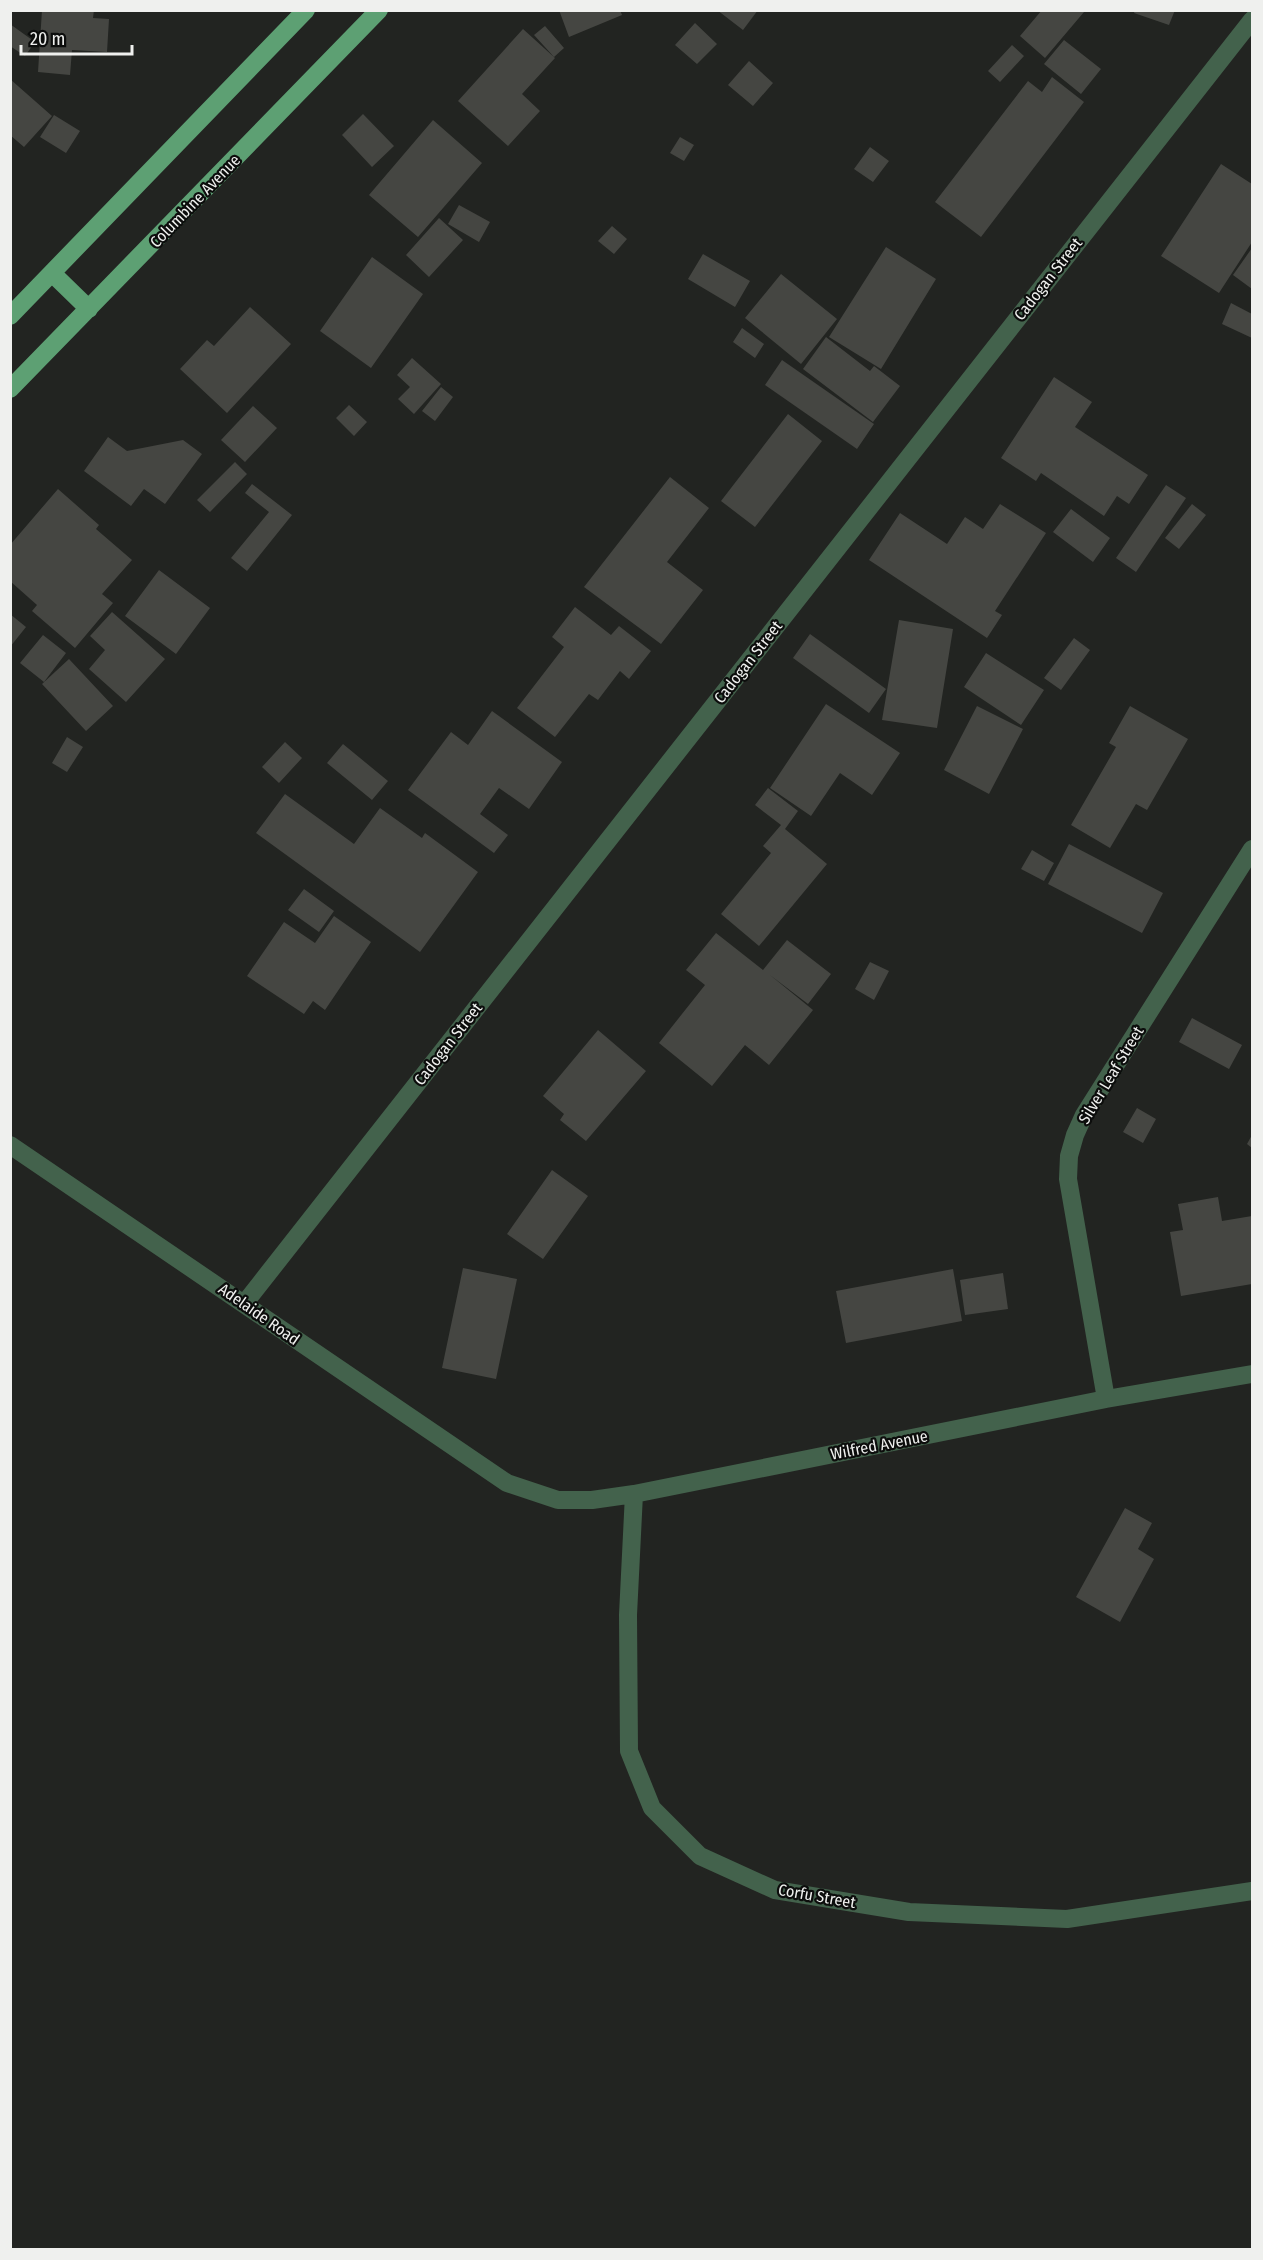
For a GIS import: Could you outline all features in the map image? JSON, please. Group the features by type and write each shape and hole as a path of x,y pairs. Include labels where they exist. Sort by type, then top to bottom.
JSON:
{"main road":[{"path":"10,316 306,10"},
{"name":"Columbine Avenue","path":"10,389 379,10"},
{"path":"52,273 89,309"}],"street":[{"name":"Cadogan Street","path":"244,1304 1252,20"},
{"name":"Silver Leaf Street","path":"1106,1399 1071,1208 1068,1179 1069,1156 1074,1135 1084,1115 1252,849"},
{"name":"Adelaide Road","path":"10,1146 507,1483"},
{"name":"Wilfred Avenue","path":"507,1483 558,1500 592,1500 634,1494 1106,1399 1252,1374"},
{"name":"Corfu Street","path":"634,1494 627,1656 629,1751 652,1808 700,1856 775,1890 909,1912 1066,1919 1252,1891"}],"building":[{"path":"42,10 94,10 93,18 109,19 107,52 72,50 70,75 38,72"},
{"path":"559,10 620,10 622,15 569,37"},
{"path":"717,10 758,10 743,30"},
{"path":"1042,10 1084,12 1045,58 1020,36"},
{"path":"1135,10 1175,10 1169,25 1134,13"},
{"path":"695,23 717,44 697,64 675,45"},
{"path":"10,24 35,42 25,56 10,46"},
{"path":"545,26 564,48 554,57 534,35"},
{"path":"523,29 555,58 522,94 540,111 508,146 458,101"},
{"path":"1064,40 1101,69 1081,94 1044,64"},
{"path":"1012,45 1024,56 1000,82 988,71"},
{"path":"749,61 773,83 753,106 728,85"},
{"path":"1052,77 1084,102 981,237 935,202 1028,81 1042,92"},
{"path":"10,79 52,116 24,147 10,135"},
{"path":"363,114 394,146 372,167 342,135"},
{"path":"54,115 80,131 66,153 40,137"},
{"path":"433,120 482,163 418,237 369,195"},
{"path":"680,137 694,145 684,161 670,153"},
{"path":"870,147 889,161 873,182 854,169"},
{"path":"1221,164 1252,184 1252,242 1219,293 1161,256"},
{"path":"459,205 490,222 479,242 448,224"},
{"path":"439,218 463,240 429,277 406,255"},
{"path":"612,226 627,239 614,254 598,241"},
{"path":"886,247 936,279 881,369 829,337"},
{"path":"1252,248 1252,289 1233,275"},
{"path":"703,254 750,281 735,307 688,279"},
{"path":"372,257 423,294 371,368 320,331"},
{"path":"781,274 837,319 801,364 745,318"},
{"path":"1231,303 1252,314 1252,338 1222,324"},
{"path":"250,307 291,344 227,413 180,369 207,340 214,346"},
{"path":"742,328 764,344 755,358 733,342"},
{"path":"826,337 870,371 874,366 900,386 873,422 803,369"},
{"path":"412,358 441,384 414,414 398,399 410,387 397,375"},
{"path":"782,360 874,424 857,449 765,385"},
{"path":"1054,377 1092,402 1075,427 1148,475 1129,504 1117,496 1104,516 1041,473 1036,481 1001,458"},
{"path":"441,387 453,397 435,421 422,411"},
{"path":"349,405 367,422 354,436 336,418"},
{"path":"253,406 277,428 245,462 221,440"},
{"path":"788,414 822,441 755,527 721,501"},
{"path":"108,437 127,451 183,440 202,454 165,504 144,489 131,506 84,471"},
{"path":"235,462 247,474 210,512 197,500"},
{"path":"670,477 709,508 667,562 703,590 661,644 584,587"},
{"path":"252,484 292,515 247,571 231,558 269,512 245,493"},
{"path":"1166,485 1186,498 1136,572 1116,558"},
{"path":"58,489 99,525 96,529 132,560 102,594 113,603 75,648 32,611 37,605 10,581 10,545"},
{"path":"1000,504 1046,533 995,611 1002,615 987,638 869,560 900,513 947,544 965,517 983,529"},
{"path":"1192,504 1206,515 1179,549 1165,538"},
{"path":"1071,509 1110,538 1093,562 1053,532"},
{"path":"159,570 210,608 176,654 125,616"},
{"path":"575,607 611,635 619,626 651,651 629,679 620,671 598,700 589,694 555,737 517,708 564,647 552,637"},
{"path":"112,612 165,659 126,702 89,669 105,650 90,636"},
{"path":"10,614 26,627 10,647"},
{"path":"899,620 953,629 937,728 882,720"},
{"path":"810,634 886,689 869,713 793,658"},
{"path":"43,635 66,653 44,682 20,663"},
{"path":"1074,638 1090,650 1061,690 1044,678"},
{"path":"986,653 1044,690 1021,725 964,687"},
{"path":"69,659 113,706 86,731 42,684"},
{"path":"826,704 900,753 872,795 840,773 811,816 770,788"},
{"path":"977,706 1023,729 989,794 944,770"},
{"path":"1130,706 1188,739 1147,810 1136,804 1110,848 1071,825 1116,747 1109,743"},
{"path":"492,711 562,762 529,809 499,788 480,814 508,835 494,853 408,790 451,732 468,745"},
{"path":"67,737 83,747 67,772 52,763"},
{"path":"285,742 302,758 279,783 262,767"},
{"path":"343,744 388,781 372,800 327,763"},
{"path":"768,788 798,811 785,829 827,864 759,946 721,914 771,853 763,846 781,825 755,805"},
{"path":"285,794 354,844 380,808 422,838 425,833 478,872 420,952 256,833"},
{"path":"1069,844 1163,893 1142,933 1048,884"},
{"path":"1032,850 1054,863 1044,881 1021,869"},
{"path":"304,889 334,911 319,932 288,910"},
{"path":"334,916 371,942 325,1010 313,1001 304,1014 247,976 284,922 315,943"},
{"path":"716,933 763,970 787,940 831,974 808,1004 770,975 813,1010 769,1065 745,1045 712,1086 659,1043 705,985 686,970"},
{"path":"870,962 889,971 874,1000 855,989"},
{"path":"1192,1018 1242,1045 1229,1069 1179,1042"},
{"path":"598,1030 646,1071 586,1141 560,1120 564,1114 543,1096"},
{"path":"1137,1108 1156,1119 1143,1143 1123,1132"},
{"path":"1252,1135 1252,1148 1247,1144"},
{"path":"552,1170 588,1196 543,1259 507,1234"},
{"path":"1218,1197 1222,1221 1252,1216 1252,1284 1181,1296 1170,1232 1183,1230 1178,1204"},
{"path":"463,1268 517,1279 496,1379 442,1368"},
{"path":"953,1269 962,1321 846,1343 836,1291"},
{"path":"1003,1273 1008,1309 965,1315 960,1280"},
{"path":"1125,1508 1152,1523 1138,1549 1154,1559 1120,1622 1076,1597"}]}
